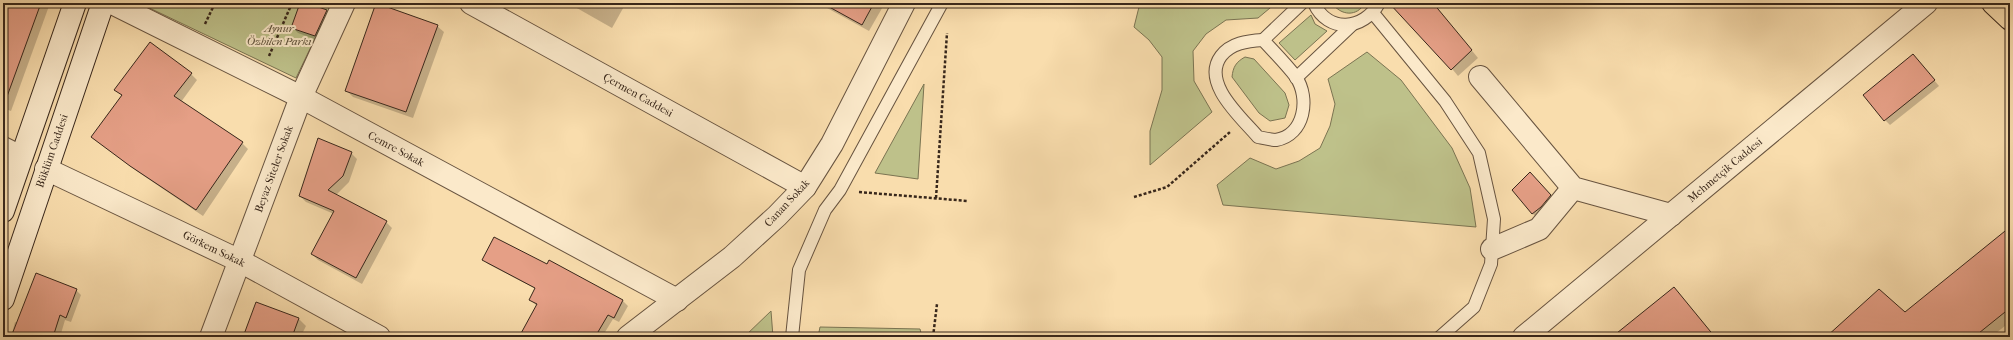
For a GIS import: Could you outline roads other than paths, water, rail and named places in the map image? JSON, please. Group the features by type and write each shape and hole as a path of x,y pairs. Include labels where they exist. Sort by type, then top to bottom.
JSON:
{"highway":[{"path":"1993,3 2010,19"}],"street":[{"path":"3,210 12,153 75,3"},
{"name":"Büklüm Caddesi","path":"3,299 103,3"},
{"name":"Cemre Sokak","path":"112,3 301,97 677,300"},
{"name":"Beyaz Siteler Sokak","path":"211,337 301,97 344,3"},
{"name":"Çermen Caddesi","path":"471,3 805,186"},
{"name":"Canan Sokak","path":"628,337 738,252 777,216 805,186 832,144 904,3"},
{"name":"Mehmetçik Caddesi","path":"1524,337 1926,3"},
{"path":"1480,77 1572,188 1671,215"},
{"name":"Görkem Sokak","path":"12,153 240,261 379,337"},
{"path":"1492,249 1539,229 1572,188"}],"lane":[{"path":"792,337 799,270 825,210 840,190 942,3"},
{"path":"1263,40 1296,78 1303,95 1303,117 1292,132 1276,140 1258,137 1222,94 1214,76 1216,63 1227,48 1249,41 1263,40 1302,3"},
{"path":"1314,3 1321,14 1330,21 1341,24 1353,24 1364,20 1376,8 1445,101 1479,152 1494,219 1491,264 1474,307 1440,337"},
{"path":"1296,78 1353,24"}],"park label":[{"name":"Aynur Özbilen Parkı","path":"279,34"}]}
